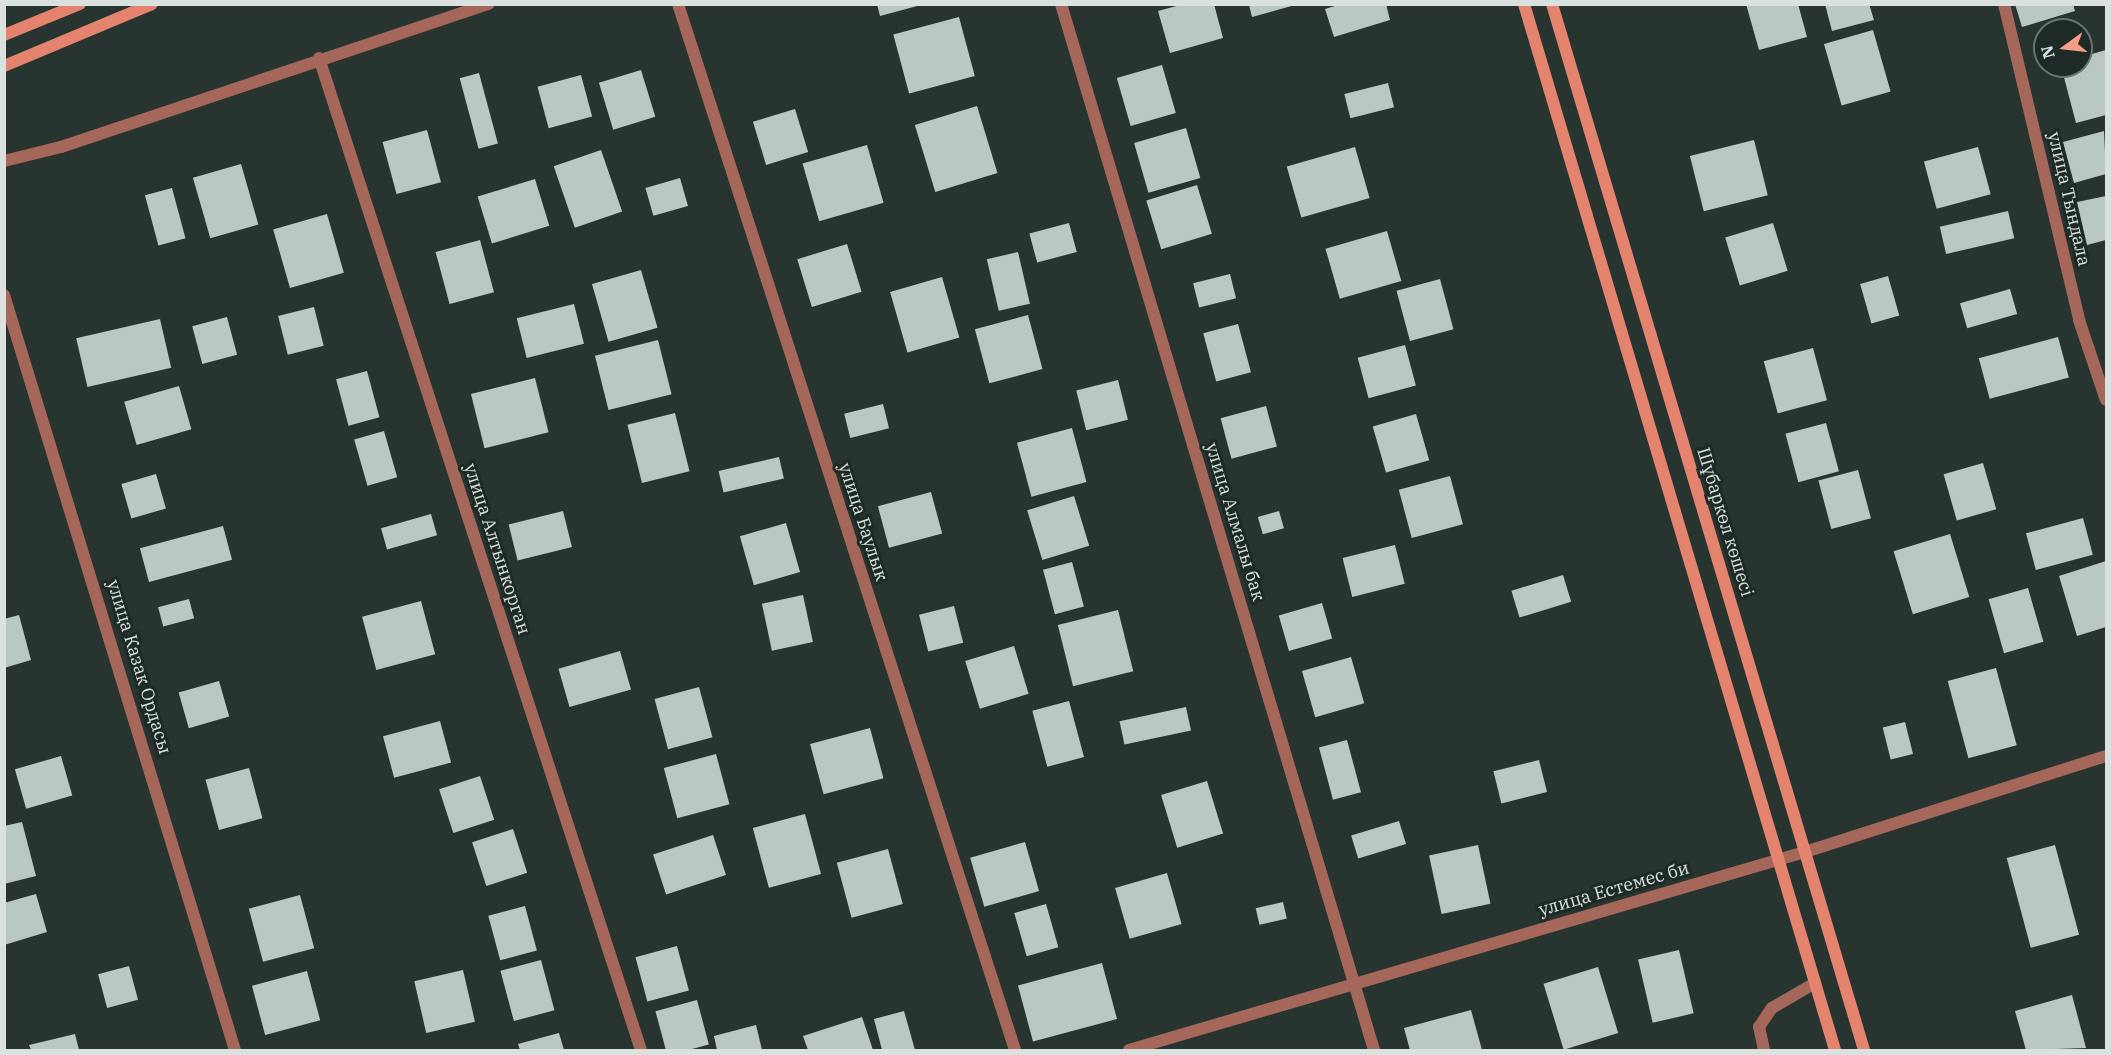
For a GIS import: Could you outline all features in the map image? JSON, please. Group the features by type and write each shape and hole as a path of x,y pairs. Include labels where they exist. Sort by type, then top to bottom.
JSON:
{"street":[{"path":"4,34 80,4"},
{"path":"4,66 152,4"},
{"path":"4,161 60,147 319,58 489,4"},
{"name":"улица Баулык","path":"678,4 1015,1050"},
{"name":"улица Алмалы бак","path":"1061,4 1374,1050"},
{"path":"1524,4 1835,1050"},
{"name":"Шұбаркөл көшесі","path":"1552,4 1864,1050"},
{"name":"улица Тындала","path":"2004,4 2079,320 2106,400"},
{"name":"улица Алтынкорган","path":"319,58 641,1050"},
{"name":"улица Казак Ордасы","path":"4,295 235,1050"},
{"name":"улица Естемес би","path":"1130,1050 1778,860 2106,756"},
{"path":"1764,1050 1759,1027 1772,1008 1815,983"}],"building":[{"path":"877,4 921,4 921,5 880,16"},
{"path":"1184,4 1214,4 1223,38 1170,53 1158,11"},
{"path":"1341,4 1386,4 1390,20 1334,37 1325,9"},
{"path":"1746,4 1798,4 1807,37 1759,50"},
{"path":"1825,4 1869,4 1874,20 1832,31"},
{"path":"2015,4 2073,4 2075,11 2052,18 2033,18 2033,24 2022,27"},
{"path":"1249,5 1295,5 1252,17"},
{"path":"959,17 975,76 909,94 893,35"},
{"path":"1873,30 1891,92 1842,106 1824,44"},
{"path":"2106,50 2106,115 2076,123 2064,78 2093,78 2093,54"},
{"path":"1162,65 1176,113 1131,126 1117,78"},
{"path":"641,70 655,117 613,130 599,83"},
{"path":"479,73 498,144 479,149 460,78"},
{"path":"581,75 592,117 549,128 538,87"},
{"path":"1388,83 1394,107 1350,118 1344,94"},
{"path":"977,106 997,173 935,192 915,125"},
{"path":"795,109 808,152 766,165 753,122"},
{"path":"1186,128 1200,178 1148,193 1134,143"},
{"path":"427,130 441,182 397,194 383,142"},
{"path":"2104,131 2106,174 2074,183 2063,142"},
{"path":"1754,140 1768,195 1704,211 1690,156"},
{"path":"867,145 884,203 819,221 803,163"},
{"path":"1355,147 1370,198 1301,218 1287,167"},
{"path":"1978,147 1991,194 1937,209 1924,161"},
{"path":"601,150 622,211 575,228 554,166"},
{"path":"241,164 258,225 210,238 193,178"},
{"path":"680,178 688,206 653,216 645,188"},
{"path":"535,179 549,226 492,243 478,197"},
{"path":"1197,185 1212,234 1161,249 1146,200"},
{"path":"172,188 185,238 158,245 145,195"},
{"path":"2106,196 2106,240 2087,245 2077,202"},
{"path":"2008,211 2014,238 1946,254 1940,227"},
{"path":"327,214 344,273 290,288 273,229"},
{"path":"1069,223 1077,252 1037,263 1029,234"},
{"path":"1773,223 1788,271 1740,285 1725,238"},
{"path":"1387,231 1401,281 1340,299 1325,249"},
{"path":"480,240 494,292 450,304 436,252"},
{"path":"847,244 862,292 812,307 797,259"},
{"path":"1018,252 1030,304 999,311 987,259"},
{"path":"641,270 658,328 609,342 592,284"},
{"path":"1230,274 1236,298 1199,307 1193,283"},
{"path":"1888,276 1899,315 1871,323 1860,284"},
{"path":"942,277 959,338 907,352 890,292"},
{"path":"1440,279 1453,329 1410,341 1397,291"},
{"path":"2010,289 2017,314 1967,328 1960,303"},
{"path":"574,304 584,344 527,358 517,318"},
{"path":"314,307 324,346 288,355 278,316"},
{"path":"1028,315 1042,369 989,383 975,329"},
{"path":"227,317 237,355 202,364 192,326"},
{"path":"160,319 171,368 87,387 76,338"},
{"path":"1238,324 1251,372 1216,382 1203,333"},
{"path":"2058,337 2069,378 1990,399 1979,358"},
{"path":"658,340 672,394 608,410 595,356"},
{"path":"1405,345 1416,386 1369,398 1358,358"},
{"path":"1813,348 1827,400 1778,413 1764,361"},
{"path":"367,371 379,417 349,426 336,379"},
{"path":"535,378 549,432 485,448 471,394"},
{"path":"1118,380 1128,420 1086,430 1076,390"},
{"path":"179,386 191,429 137,445 124,402"},
{"path":"883,404 889,428 850,438 844,414"},
{"path":"1266,406 1277,447 1231,459 1221,418"},
{"path":"675,413 690,471 642,483 627,425"},
{"path":"1416,414 1429,460 1386,473 1373,426"},
{"path":"1826,423 1839,471 1798,482 1785,434"},
{"path":"1072,428 1086,482 1031,497 1017,443"},
{"path":"384,431 397,477 367,486 354,440"},
{"path":"779,457 784,478 724,492 719,471"},
{"path":"1983,463 1996,509 1957,520 1944,474"},
{"path":"1858,470 1871,518 1831,529 1818,481"},
{"path":"156,474 166,509 131,519 121,484"},
{"path":"1450,476 1463,524 1412,538 1399,490"},
{"path":"931,492 942,534 889,548 878,506"},
{"path":"1074,496 1089,546 1042,560 1027,510"},
{"path":"563,511 572,547 518,560 509,525"},
{"path":"1279,511 1284,528 1263,534 1258,517"},
{"path":"431,514 437,535 387,549 381,528"},
{"path":"2083,518 2093,555 2036,570 2026,533"},
{"path":"786,523 800,572 754,585 740,536"},
{"path":"223,526 232,560 149,582 140,548"},
{"path":"1950,534 1969,597 1913,614 1894,551"},
{"path":"1395,545 1405,584 1352,597 1343,558"},
{"path":"2106,561 2106,627 2077,636 2059,576"},
{"path":"1072,562 1084,606 1055,614 1043,570"},
{"path":"1563,575 1571,602 1520,618 1511,591"},
{"path":"2028,588 2043,642 2004,653 1989,599"},
{"path":"803,595 813,642 772,651 762,604"},
{"path":"189,599 194,618 163,627 158,607"},
{"path":"421,601 435,654 376,670 362,617"},
{"path":"1322,603 1332,639 1289,651 1279,615"},
{"path":"954,606 963,643 928,652 919,615"},
{"path":"1118,610 1133,671 1073,686 1058,625"},
{"path":"19,615 31,660 4,668 4,619"},
{"path":"1014,646 1029,694 980,709 965,661"},
{"path":"620,651 631,689 570,707 558,669"},
{"path":"1351,657 1364,703 1315,717 1302,671"},
{"path":"1996,668 2017,745 1968,758 1948,681"},
{"path":"219,681 229,717 189,728 179,693"},
{"path":"699,687 712,737 668,749 655,699"},
{"path":"1069,701 1084,757 1047,767 1032,711"},
{"path":"1186,707 1191,730 1124,745 1119,721"},
{"path":"440,721 451,763 394,778 383,736"},
{"path":"1905,722 1913,754 1891,760 1883,728"},
{"path":"870,728 883,778 824,794 810,744"},
{"path":"1347,740 1361,792 1333,800 1319,748"},
{"path":"716,754 729,804 677,818 664,768"},
{"path":"61,756 72,795 26,809 15,769"},
{"path":"1539,760 1547,792 1501,803 1493,771"},
{"path":"249,768 262,818 219,830 206,780"},
{"path":"480,776 494,820 453,833 439,789"},
{"path":"1207,781 1223,834 1177,848 1161,795"},
{"path":"805,814 821,874 769,888 753,828"},
{"path":"1399,821 1406,844 1358,859 1351,836"},
{"path":"22,822 36,876 4,884 4,826"},
{"path":"513,829 527,873 486,886 472,842"},
{"path":"713,835 726,875 666,894 653,854"},
{"path":"1025,842 1039,891 984,907 970,858"},
{"path":"1478,845 1490,904 1442,914 1429,855"},
{"path":"2055,845 2079,935 2031,948 2007,858"},
{"path":"888,849 903,904 852,918 837,863"},
{"path":"1167,873 1182,924 1130,939 1115,888"},
{"path":"36,894 47,932 4,945 4,903"},
{"path":"300,895 314,948 263,962 249,909"},
{"path":"1283,902 1287,919 1260,925 1256,908"},
{"path":"1046,904 1058,947 1027,956 1014,913"},
{"path":"525,906 537,950 500,960 488,916"},
{"path":"677,946 689,990 647,1002 635,957"},
{"path":"1679,950 1694,1013 1653,1023 1638,959"},
{"path":"541,960 554,1010 514,1021 500,971"},
{"path":"1102,963 1117,1019 1033,1042 1018,986"},
{"path":"129,966 138,1000 107,1008 98,974"},
{"path":"1598,967 1618,1033 1564,1050 1543,984"},
{"path":"463,970 475,1022 426,1033 414,981"},
{"path":"307,971 320,1020 265,1035 252,986"},
{"path":"2072,995 2086,1048 2026,1050 2015,1011"},
{"path":"697,1000 709,1044 688,1050 666,1050 655,1011"},
{"path":"1471,1010 1482,1050 1410,1050 1404,1028"},
{"path":"904,1011 915,1050 882,1050 874,1019"},
{"path":"862,1017 873,1050 808,1050 803,1036"},
{"path":"756,1025 762,1050 717,1050 714,1036"},
{"path":"559,1033 564,1050 520,1050 518,1044"},
{"path":"75,1034 79,1050 31,1050 29,1045"}]}
